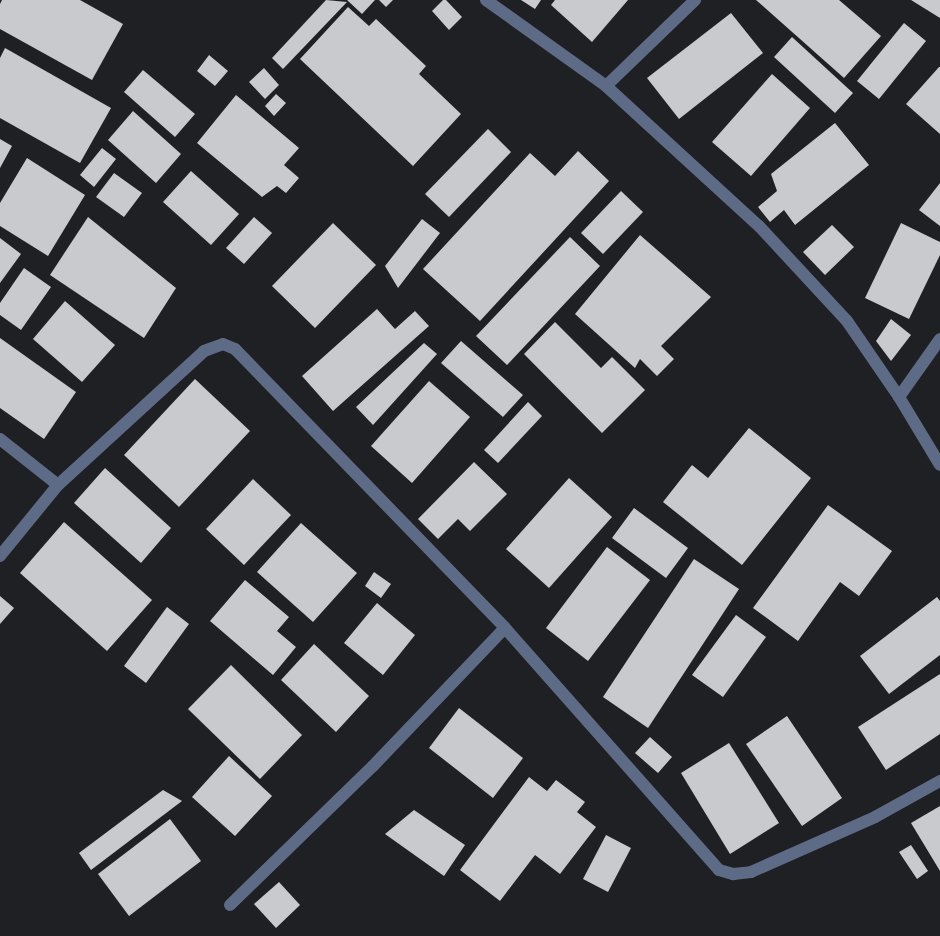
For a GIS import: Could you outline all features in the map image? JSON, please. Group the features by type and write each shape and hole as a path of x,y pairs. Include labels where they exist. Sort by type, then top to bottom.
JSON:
{"street":[{"path":"486,0 606,86 759,226 847,321 899,397 940,465"},
{"path":"606,86 695,0"},
{"path":"899,397 940,339"},
{"path":"0,556 58,485 204,351 223,344 235,349 505,628 719,870 733,874 751,872 875,817 940,781"},
{"path":"0,439 58,485"},
{"path":"230,905 379,759 505,628"}],"building":[{"path":"2,0 80,0 123,24 92,80 0,29 0,4"},
{"path":"326,0 347,2 283,69 272,58"},
{"path":"347,0 375,0 362,14"},
{"path":"379,0 393,0 386,7"},
{"path":"443,0 446,0 462,17 449,30 432,11"},
{"path":"521,0 541,0 535,9"},
{"path":"555,0 628,0 592,42 551,5"},
{"path":"756,0 839,0 881,36 844,78"},
{"path":"911,0 940,0 940,18"},
{"path":"348,7 369,26 376,19 426,66 419,74 461,114 413,166 300,59"},
{"path":"731,13 763,53 679,119 647,78"},
{"path":"904,23 926,41 879,99 857,81"},
{"path":"792,37 853,93 835,113 774,57"},
{"path":"5,48 111,108 80,163 0,118 0,58"},
{"path":"209,55 228,71 215,86 197,71"},
{"path":"940,67 940,134 906,104"},
{"path":"264,68 279,85 265,99 249,82"},
{"path":"143,70 195,114 175,137 124,92"},
{"path":"772,74 810,108 751,176 712,142"},
{"path":"276,94 286,103 274,116 265,106"},
{"path":"236,95 299,148 284,165 299,178 286,193 277,186 262,197 197,143"},
{"path":"133,111 181,154 156,183 108,140"},
{"path":"835,123 869,165 795,225 784,210 770,222 758,207 777,191 771,174"},
{"path":"488,129 511,152 449,217 425,194"},
{"path":"0,139 12,146 0,168"},
{"path":"102,148 116,159 94,187 80,175"},
{"path":"578,151 609,181 480,321 423,269 530,153 555,176"},
{"path":"27,158 85,195 48,256 0,226 0,203"},
{"path":"191,171 239,214 211,245 163,202"},
{"path":"114,173 142,193 124,217 96,197"},
{"path":"940,183 940,226 919,210"},
{"path":"621,191 643,212 603,254 581,233"},
{"path":"88,217 176,288 144,338 50,275"},
{"path":"254,217 272,233 244,264 226,248"},
{"path":"422,219 440,233 398,288 385,266"},
{"path":"333,223 376,265 315,328 272,286"},
{"path":"901,223 940,242 940,255 909,319 865,298"},
{"path":"832,225 854,247 825,275 803,252"},
{"path":"640,235 711,297 661,346 674,359 657,376 640,359 635,368 575,314"},
{"path":"570,237 600,266 507,365 476,336"},
{"path":"0,238 21,254 0,283"},
{"path":"24,268 51,287 21,330 0,315 0,303"},
{"path":"65,301 115,345 82,382 33,339"},
{"path":"377,309 395,329 415,311 429,326 333,411 302,376"},
{"path":"891,319 911,335 891,361 876,341"},
{"path":"555,322 601,368 612,357 645,390 602,433 524,354"},
{"path":"0,338 76,392 44,439 0,408"},
{"path":"461,341 523,395 503,417 441,363"},
{"path":"424,343 437,354 373,425 356,407"},
{"path":"195,379 250,431 179,507 124,455"},
{"path":"429,381 470,417 412,483 371,446"},
{"path":"528,402 542,416 498,463 484,450"},
{"path":"749,428 811,478 742,565 663,502 692,465 708,478"},
{"path":"474,462 507,494 470,531 458,519 438,539 418,519"},
{"path":"105,468 171,528 141,563 74,503"},
{"path":"569,478 612,517 549,588 506,549"},
{"path":"253,479 291,515 244,565 206,529"},
{"path":"828,505 892,551 859,596 840,582 798,641 753,608"},
{"path":"634,508 688,548 666,578 612,538"},
{"path":"64,522 152,600 107,651 20,573"},
{"path":"301,523 357,573 313,622 257,572"},
{"path":"607,547 650,580 588,661 546,628"},
{"path":"694,559 739,589 648,728 603,697"},
{"path":"374,572 391,584 381,598 365,586"},
{"path":"245,580 289,617 277,631 296,647 273,675 210,621"},
{"path":"0,596 14,608 0,624"},
{"path":"937,597 940,601 940,655 889,694 860,656"},
{"path":"377,603 415,635 383,675 344,643"},
{"path":"167,607 189,624 146,683 124,666"},
{"path":"736,615 766,637 723,697 692,675"},
{"path":"314,644 369,696 336,732 281,680"},
{"path":"231,665 302,735 260,779 188,709"},
{"path":"940,674 940,734 886,770 858,727"},
{"path":"459,708 523,758 493,798 429,748"},
{"path":"787,716 842,798 802,826 746,744"},
{"path":"650,737 672,757 658,773 635,753"},
{"path":"729,743 779,823 730,854 681,773"},
{"path":"229,756 272,796 235,836 192,797"},
{"path":"529,777 547,791 556,780 585,802 577,812 596,827 560,874 535,855 500,901 460,870"},
{"path":"163,790 182,801 91,870 79,853"},
{"path":"940,806 940,871 911,823"},
{"path":"414,810 465,845 444,876 385,834"},
{"path":"170,819 201,861 129,916 98,874"},
{"path":"606,835 631,848 608,892 583,879"},
{"path":"911,845 928,871 917,879 899,852"},
{"path":"279,882 300,905 276,928 254,904"}]}
